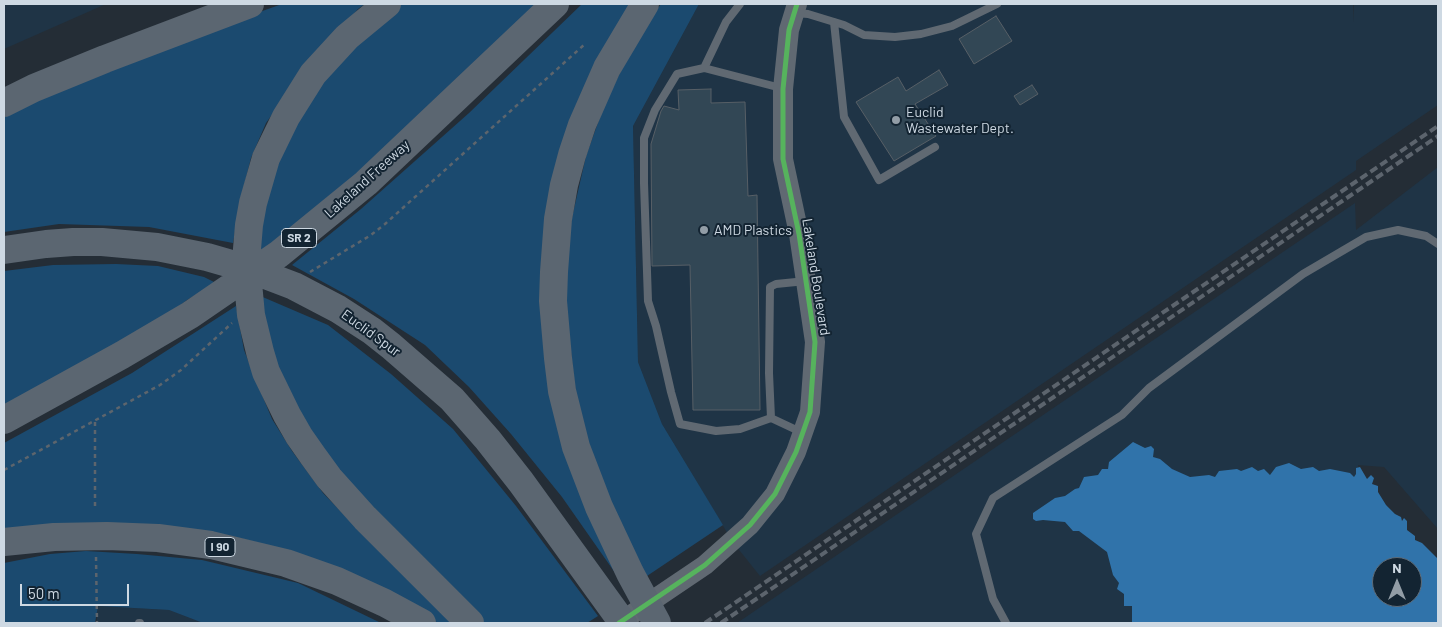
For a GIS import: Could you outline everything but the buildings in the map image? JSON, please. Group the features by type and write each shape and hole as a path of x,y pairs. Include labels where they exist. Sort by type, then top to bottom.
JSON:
{"highway":[{"path":"4,103 34,88 105,59 250,4"},
{"path":"386,4 347,37 313,74 282,124 266,158 253,203 247,249 251,315 266,372 299,436 329,478 389,544 470,623"},
{"name":"Lakeland Freeway","path":"4,420 182,319 234,286 279,254 366,183 555,4"},
{"path":"645,4 607,68 593,98 574,148 564,185 558,219 553,301 562,391 568,420 586,476 613,538 657,623"},
{"name":"Euclid Spur","path":"4,250 73,242 112,242 157,247 207,257 252,270 294,286 338,309 372,331 452,399 504,460 623,623"},
{"name":"I 90","path":"4,542 54,537 107,536 158,538 211,545 278,561 329,578 385,603 422,623"}],"street":[{"name":"Lakeland Boulevard","path":"619,623 705,565 750,525 775,494 796,452 810,412 815,342 799,234 783,159 783,89 789,30 795,8"}],"lane":[{"path":"704,68 726,22 740,4"},
{"path":"795,8 844,25 864,35 895,37 921,34 952,26 996,4"},
{"path":"834,22 844,118 879,180 935,147"},
{"path":"783,89 704,68 678,74 655,110 644,138 648,301 656,326 670,392 680,424 716,431 740,429 771,418 802,433"},
{"path":"1006,623 993,599 976,534 993,498 1122,415 1149,388 1303,274 1366,237 1398,230 1426,236 1438,244"},
{"path":"771,418 769,373 770,287 776,284 806,281"}],"path":[{"path":"304,276 371,236 386,224 586,44"},
{"path":"4,470 160,385 181,370 237,320"},
{"path":"95,422 95,510"},
{"path":"96,555 97,623"}],"shaded area":[{"path":"4,4 106,4 4,49"},
{"path":"282,4 365,4 358,9 308,64 266,123 251,158 240,202 233,243 149,227 59,224 4,232 4,117 45,96 198,34"},
{"path":"402,4 545,4 274,251 255,252 259,214 294,123 351,44"},
{"path":"582,4 638,4 596,72 545,287 625,587 562,497 511,434 469,387 425,345 354,299 292,265 361,209 469,113"},
{"path":"661,4 699,4 633,126 638,362 662,424 723,525 647,576 613,517 586,440 576,397 565,298 566,244 586,156 604,106 640,31"},
{"path":"699,4 1353,4 1354,23 1354,4 1438,4 1438,105 1356,161 1356,170 760,576 732,541 662,424 638,362 633,126"},
{"path":"1438,167 1438,529 1384,467 1358,465 1360,623 737,623 1355,203 1356,230"},
{"path":"116,264 158,266 204,277 216,283 187,300 160,321 4,411 4,271 53,265"},
{"path":"258,295 328,325 391,374 453,429 516,506 598,616 587,623 485,623 481,620 341,478 283,387"},
{"path":"236,306 244,350 272,419 292,451 323,493 381,553 455,623 438,623 384,589 278,548 228,535 111,523 4,531 4,443 132,373"},
{"path":"1133,442 1145,448 1151,446 1154,449 1153,457 1160,459 1172,469 1190,477 1209,475 1215,477 1219,471 1237,469 1241,471 1252,467 1258,471 1264,469 1270,475 1276,467 1289,463 1301,469 1313,467 1319,471 1330,469 1350,473 1354,477 1356,468 1360,467 1367,479 1371,475 1374,478 1372,484 1378,486 1378,492 1386,505 1401,517 1402,521 1404,518 1407,521 1407,530 1415,536 1415,540 1422,543 1438,559 1438,623 1132,623 1132,606 1124,606 1124,594 1117,589 1119,583 1113,575 1107,552 1079,531 1073,531 1065,522 1036,521 1033,519 1033,513 1055,498 1065,496 1079,488 1084,477 1098,475 1102,469 1108,469 1109,462"},
{"path":"86,551 202,560 298,583 381,623 203,623 169,610 98,606 95,623 4,623 4,563 50,554"},
{"path":"97,606 169,610 203,623 97,623"}],"railway":[{"path":"705,623 1438,126"},
{"path":"721,623 1438,136"}],"cycle path":[{"path":"619,623 705,565 750,525 775,494 796,452 810,412 815,342 799,234 783,159 783,89 789,30 797,4"}],"place":[{"name":"Euclid Wastewater Dept.","path":"896,120"},
{"name":"AMD Plastics","path":"704,230"}]}
